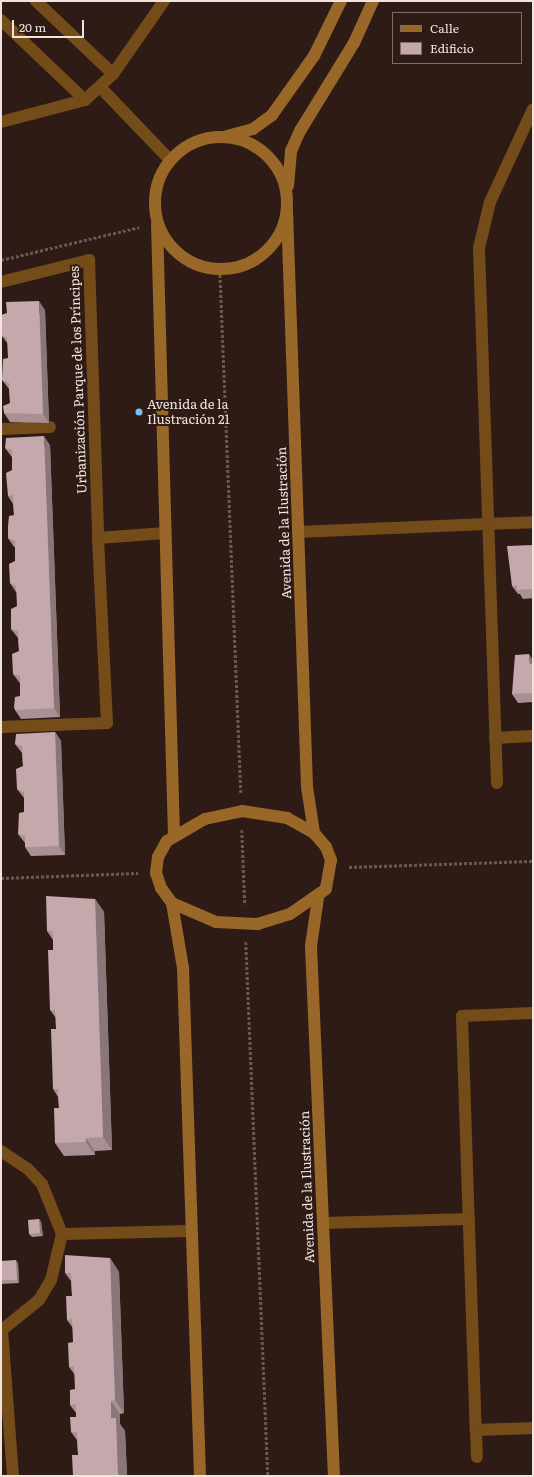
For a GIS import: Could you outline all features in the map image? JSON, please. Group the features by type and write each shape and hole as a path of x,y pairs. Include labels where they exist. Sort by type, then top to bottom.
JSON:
{"street":[{"path":"36,1 113,74"},
{"path":"1,122 85,100 113,74 164,1"},
{"path":"174,836 157,224 154,201 158,179 170,160 185,146 205,138 226,136 253,129 272,115 314,56 342,1"},
{"name":"Avenida de la Ilustración","path":"314,833 306,787 287,205 290,158 300,130 354,43 373,1"},
{"path":"1,20 85,100"},
{"path":"100,87 170,160"},
{"path":"497,783 487,524 479,248 490,202 533,109"},
{"path":"157,224 168,244 184,260 205,269 220,270 249,264 268,251 281,233 287,205 275,164 261,150 226,136"},
{"name":"Urbanización Parque de los Príncipes","path":"1,282 89,260 98,538 107,723 1,728"},
{"path":"1,430 50,427"},
{"path":"298,532 533,522"},
{"path":"98,538 166,533"},
{"path":"495,738 533,736"},
{"path":"242,811 287,818 314,833 326,846 332,867 329,882 318,898 278,919 246,925 207,920 172,903 160,888 156,873 158,857 174,836 204,819 242,811"},
{"name":"Avenida de la Ilustración","path":"318,898 311,946 334,1476"},
{"path":"172,903 183,968 190,1231 200,1476"},
{"path":"477,1457 462,1016 533,1013"},
{"path":"1,1151 28,1169 42,1184 62,1234 51,1280 39,1300 2,1330 13,1476"},
{"path":"323,1223 469,1219"},
{"path":"62,1234 190,1231"},
{"path":"476,1430 533,1428"}],"path":[{"path":"1,260 106,232 157,224"},
{"path":"220,270 268,1476"},
{"path":"332,867 533,861"},
{"path":"1,878 156,873"}],"building":[{"path":"39,301 43,414 4,413 3,406 10,403 9,383 2,380 3,359 8,358 7,338 1,335 1,315 7,313 6,302"},
{"path":"44,436 54,708 15,710 15,697 20,696 20,676 13,674 12,654 19,651 18,631 11,629 11,609 17,606 16,586 10,583 9,564 15,561 15,541 8,538 9,516 14,515 13,495 8,496 6,473 12,470 12,450 5,448 6,438"},
{"path":"533,545 533,589 517,590 517,585 512,586 507,546"},
{"path":"529,654 530,664 533,664 533,693 512,694 515,655"},
{"path":"55,732 59,846 25,847 25,836 18,834 19,813 24,812 24,792 17,789 16,769 23,766 22,746 15,744 16,734"},
{"path":"46,896 95,899 103,1137 86,1138 86,1142 55,1143 54,1108 59,1108 58,1089 53,1089 51,1029 56,1029 55,1010 50,1010 48,950 53,950 53,936 52,931 47,931"},
{"path":"39,1219 40,1233 29,1234 28,1220"},
{"path":"65,1255 110,1258 115,1400 111,1401 111,1418 116,1418 118,1476 73,1476 72,1455 78,1455 77,1432 71,1432 70,1417 76,1417 76,1404 70,1405 70,1390 75,1389 74,1366 69,1367 68,1343 73,1342 72,1319 67,1320 66,1296 72,1296 71,1273 65,1273"},
{"path":"16,1260 17,1280 1,1280 1,1261"}],"place":[{"name":"Avenida de la Ilustración 21","path":"139,412"}]}
